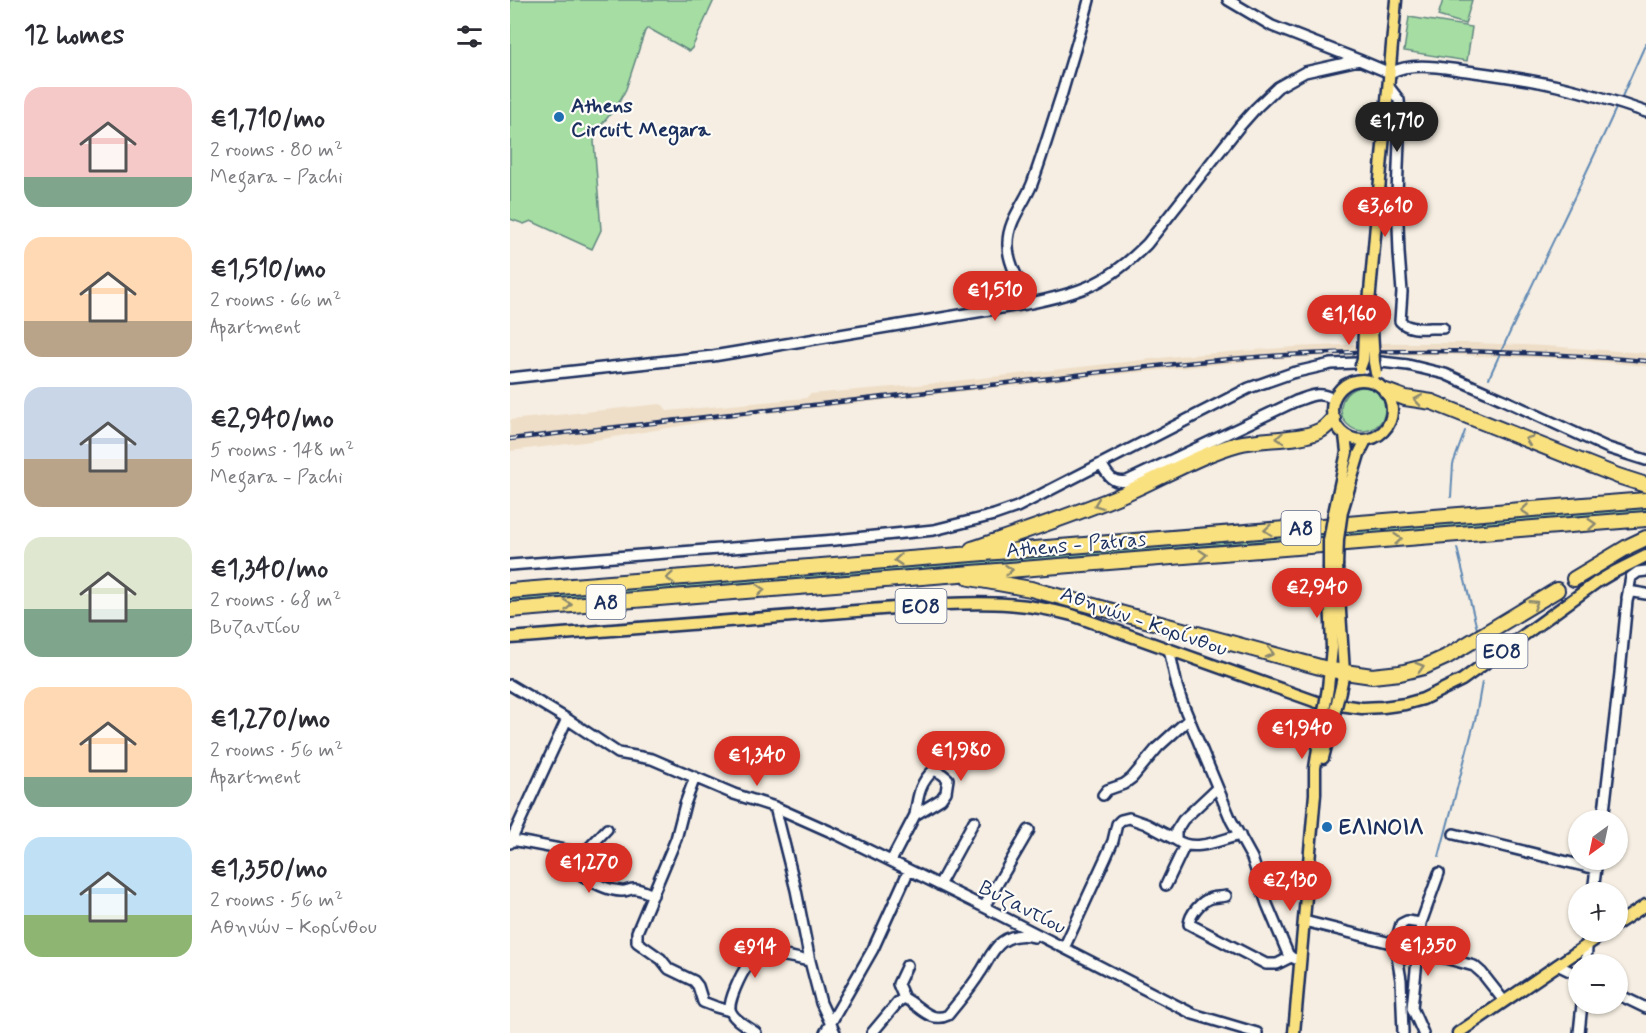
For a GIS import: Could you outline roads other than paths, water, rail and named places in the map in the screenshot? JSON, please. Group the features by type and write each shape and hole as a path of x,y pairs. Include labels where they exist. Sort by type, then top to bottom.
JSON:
{"highway":[{"path":"1384,389 1405,398 1432,402 1646,485"},
{"path":"956,555 1120,496 1220,450 1257,440 1317,432 1333,419"},
{"name":"Athens - Patras","path":"510,591 1646,500"},
{"name":"Athens - Patras","path":"510,610 1646,519"},
{"path":"1574,579 1646,538"},
{"path":"951,575 1031,589 1363,676 1400,673 1424,667 1446,657 1557,590"},
{"path":"1334,690 1363,676"}],"main road":[{"path":"1354,380 1360,368 1368,330 1396,0"},
{"path":"1368,330 1376,373 1390,399 1392,417 1383,432 1366,440 1352,438 1340,431 1333,419 1333,399 1344,385 1354,380 1364,379 1384,389"},
{"path":"1294,1033 1296,959 1304,921 1315,768 1326,730 1337,671 1333,567 1347,453 1345,435"},
{"path":"1338,512 1366,440"},
{"name":"Αθηνών - Κορίνθου","path":"510,638 978,603 1013,603 1043,607 1072,615 1317,702 1362,708 1383,707 1423,699 1462,681 1597,582 1646,556"},
{"path":"1628,916 1646,904"},
{"path":"1458,1033 1591,942"}],"street":[{"path":"1030,303 1010,258 1009,232 1040,162 1089,0"},
{"path":"1228,0 1261,21 1284,32 1390,73 1399,68 1414,66 1460,70 1539,82 1646,112"},
{"path":"510,378 713,356 1030,303 1085,289 1108,277 1130,261 1147,244 1245,121 1278,87 1305,72 1359,60"},
{"path":"1389,87 1399,100 1400,113 1397,195 1402,292 1400,321 1412,328 1443,328"},
{"path":"510,565 835,540 934,530 1017,507 1249,388 1331,364 1381,362 1408,365 1445,374 1608,448 1646,460"},
{"path":"1102,465 1114,481 1127,481 1296,400 1320,394 1333,399"},
{"path":"1604,810 1630,577 1646,571"},
{"path":"1627,601 1629,594 1634,592 1646,594"},
{"path":"1169,649 1177,686 1217,788 1252,858 1267,904 1288,954 1296,959"},
{"name":"Βυζαντίου","path":"510,685 567,718 622,755 652,759 734,794 800,817 984,907 1193,1014 1257,1033"},
{"path":"567,718 511,841 581,853 585,852 608,829"},
{"path":"1103,795 1107,790 1124,784 1132,778 1158,747 1189,719"},
{"path":"891,861 915,816 919,792 929,774 934,770 942,774 948,779 946,792 941,799 915,816"},
{"path":"694,777 676,839 637,932 637,942 661,959 669,969 694,981 703,1002 730,1011"},
{"path":"1176,840 1176,831 1183,820 1217,788"},
{"path":"775,807 821,1003 835,1033"},
{"path":"1064,948 1113,841 1119,822 1128,818 1146,824 1185,845 1201,846 1240,835"},
{"path":"939,885 974,821"},
{"path":"984,907 1029,830"},
{"path":"1454,834 1568,859"},
{"path":"1166,885 1185,845"},
{"path":"555,848 560,857 579,873 602,886 622,891 634,888 653,896"},
{"path":"825,1033 873,949 909,870"},
{"path":"1423,1033 1412,1008 1421,923 1439,873"},
{"path":"1226,896 1210,898 1201,903 1189,924 1266,964 1277,964 1296,959"},
{"path":"1304,921 1474,966 1504,1001"},
{"path":"1403,1033 1401,980 1395,944 1401,924 1407,921 1421,923"},
{"path":"908,965 898,984 904,998 932,1017 944,1017 948,1015 1002,942 1015,936 1026,935 1053,942"},
{"path":"1587,942 1587,954"},
{"path":"756,1033 733,1015 729,1005 747,966 753,959 766,954 810,961"},
{"path":"1557,965 1568,970"},
{"path":"873,1033 898,1002 904,998"},
{"path":"1628,999 1646,1008"},
{"path":"1579,1033 1581,1014"}],"waterway":[{"path":"1620,101 1646,43"},
{"path":"1489,378 1617,106"},
{"path":"1451,497 1453,464 1465,431"},
{"path":"1457,548 1477,629"},
{"path":"1439,857 1476,716 1482,682"}],"railway":[{"path":"510,439 1140,368 1266,356 1435,351 1520,353 1646,361"}],"place":[{"name":"Athens Circuit Megara","path":"559,117"},
{"name":"ΕΛΙΝΟΙΛ","path":"1327,827"}]}
